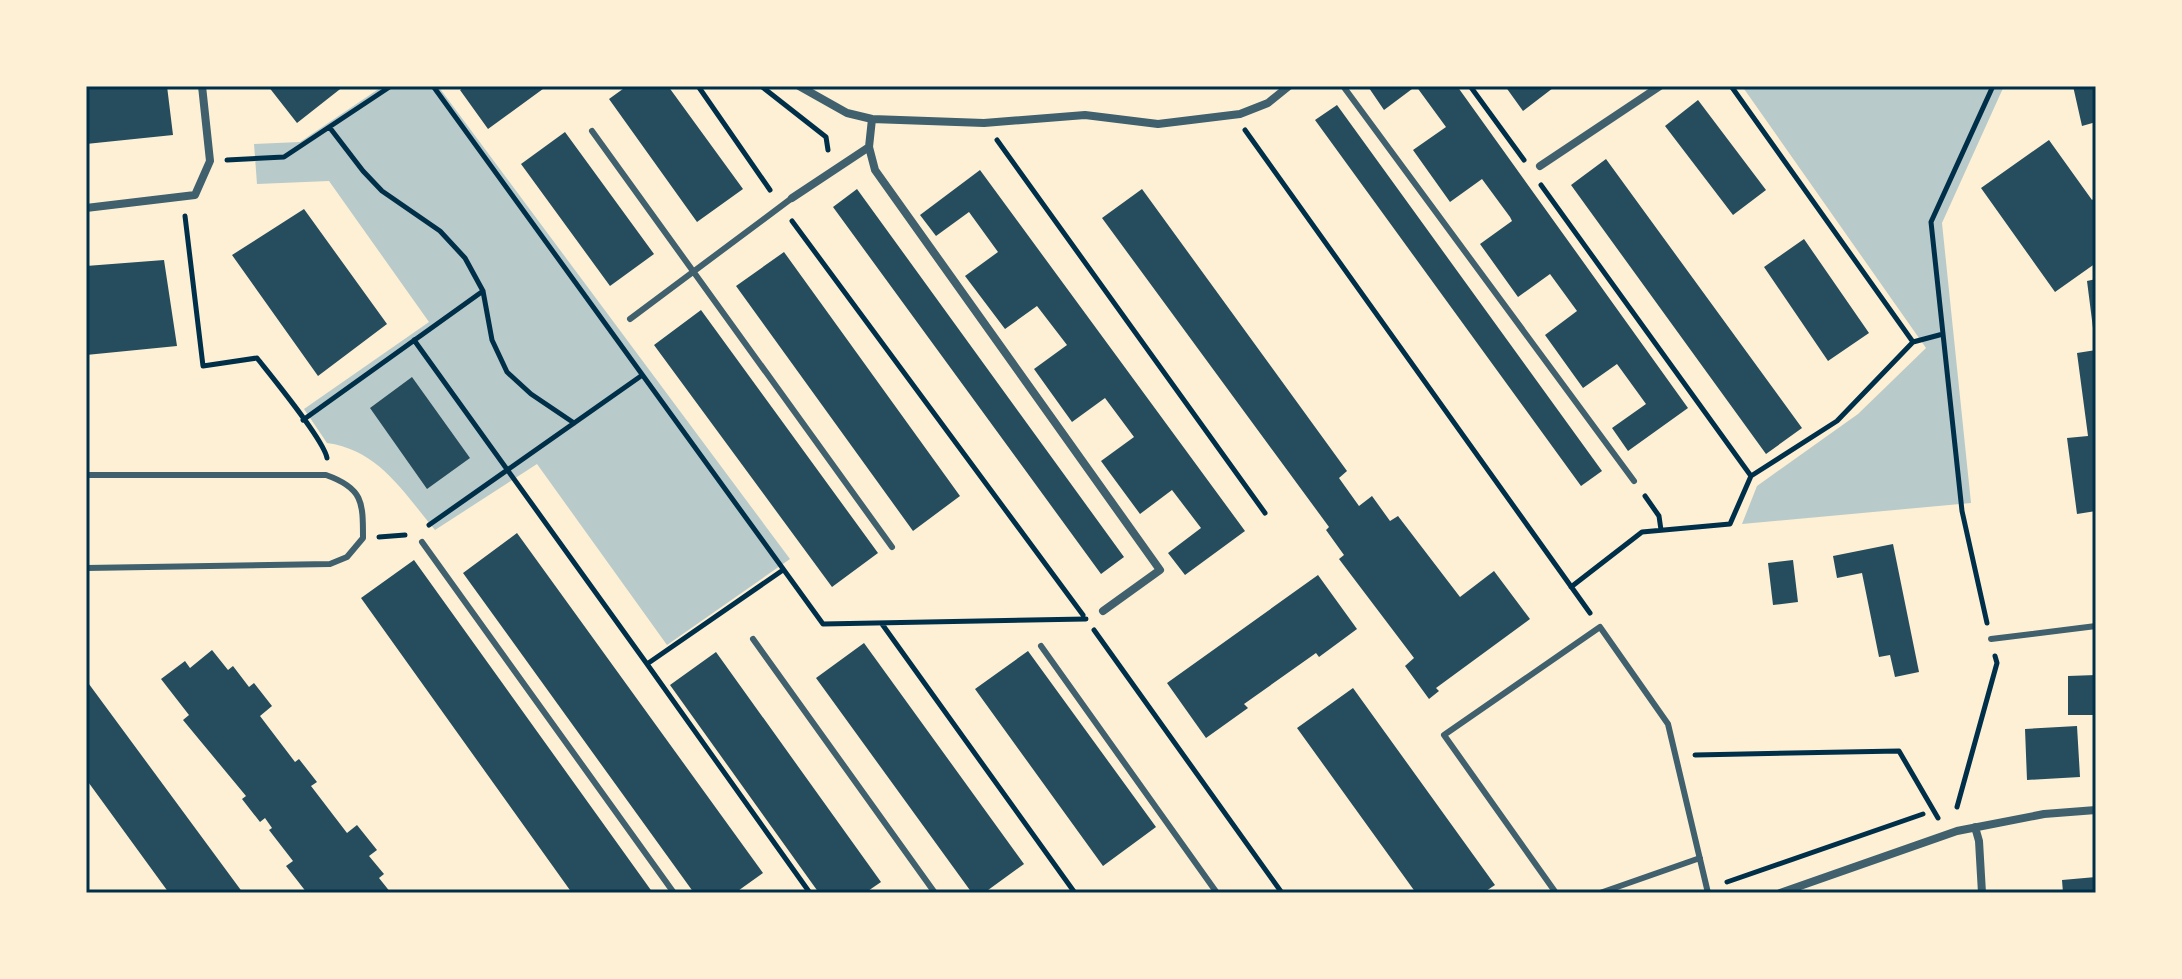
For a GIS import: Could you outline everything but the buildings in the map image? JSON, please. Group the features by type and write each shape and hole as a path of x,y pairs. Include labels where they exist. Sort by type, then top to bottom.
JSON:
{"street":[{"path":"86,208 195,195 210,161 202,86"},
{"path":"799,86 847,113 872,119 984,123 1085,115 1158,124 1240,114 1268,103 1289,86"},
{"path":"1540,166 1660,86"},
{"path":"872,119 869,147 875,170 1160,570 1103,611"},
{"path":"792,198 869,147"},
{"path":"1780,893 1944,835 2044,814 2096,810"},
{"path":"1975,827 1979,841 1982,893"}],"lane":[{"path":"1343,86 1634,481"},
{"path":"592,131 892,547"},
{"path":"630,319 792,198"},
{"path":"86,475 326,475 347,482 363,506 363,538 347,557 330,564 86,568"},
{"path":"422,542 674,893"},
{"path":"1991,639 2096,626"},
{"path":"1556,893 1444,735 1600,627 1668,724 1708,893"},
{"path":"753,639 935,893"},
{"path":"1041,646 1217,893"},
{"path":"1600,893 1700,858"}],"path":[{"path":"210,161 284,157 391,86"},
{"path":"433,86 783,570 647,664"},
{"path":"698,86 782,206 1086,619"},
{"path":"761,86 826,137"},
{"path":"1470,86 1751,476"},
{"path":"1731,86 1913,342"},
{"path":"1957,807 1997,663 1962,511 1931,222 1993,86"},
{"path":"1240,114 1242,127 1261,155 1600,627"},
{"path":"984,123 1265,513"},
{"path":"330,128 382,191 440,231 465,258 483,291 492,340 507,372 531,394 574,423"},
{"path":"182,197 203,366 257,358 327,454 326,475"},
{"path":"303,420 483,291"},
{"path":"1571,587 1642,532 1730,524 1751,476 1837,421 1913,342 1943,334"},
{"path":"414,340 810,893"},
{"path":"363,538 416,534 641,376"},
{"path":"1634,481 1659,516 1661,530"},
{"path":"416,534 422,542"},
{"path":"881,623 1075,893"},
{"path":"1675,756 1899,751 1935,810"},
{"path":"1727,882 1923,814"}],"shaded area":[{"path":"383,86 438,86 790,559 667,645 537,464 435,530 376,464 345,447 327,443 304,409 429,322 329,181 257,184 254,144 300,142"},
{"path":"1742,86 2004,86 1942,223 1971,503 1742,524 1757,486 1858,414 1926,348"}]}
